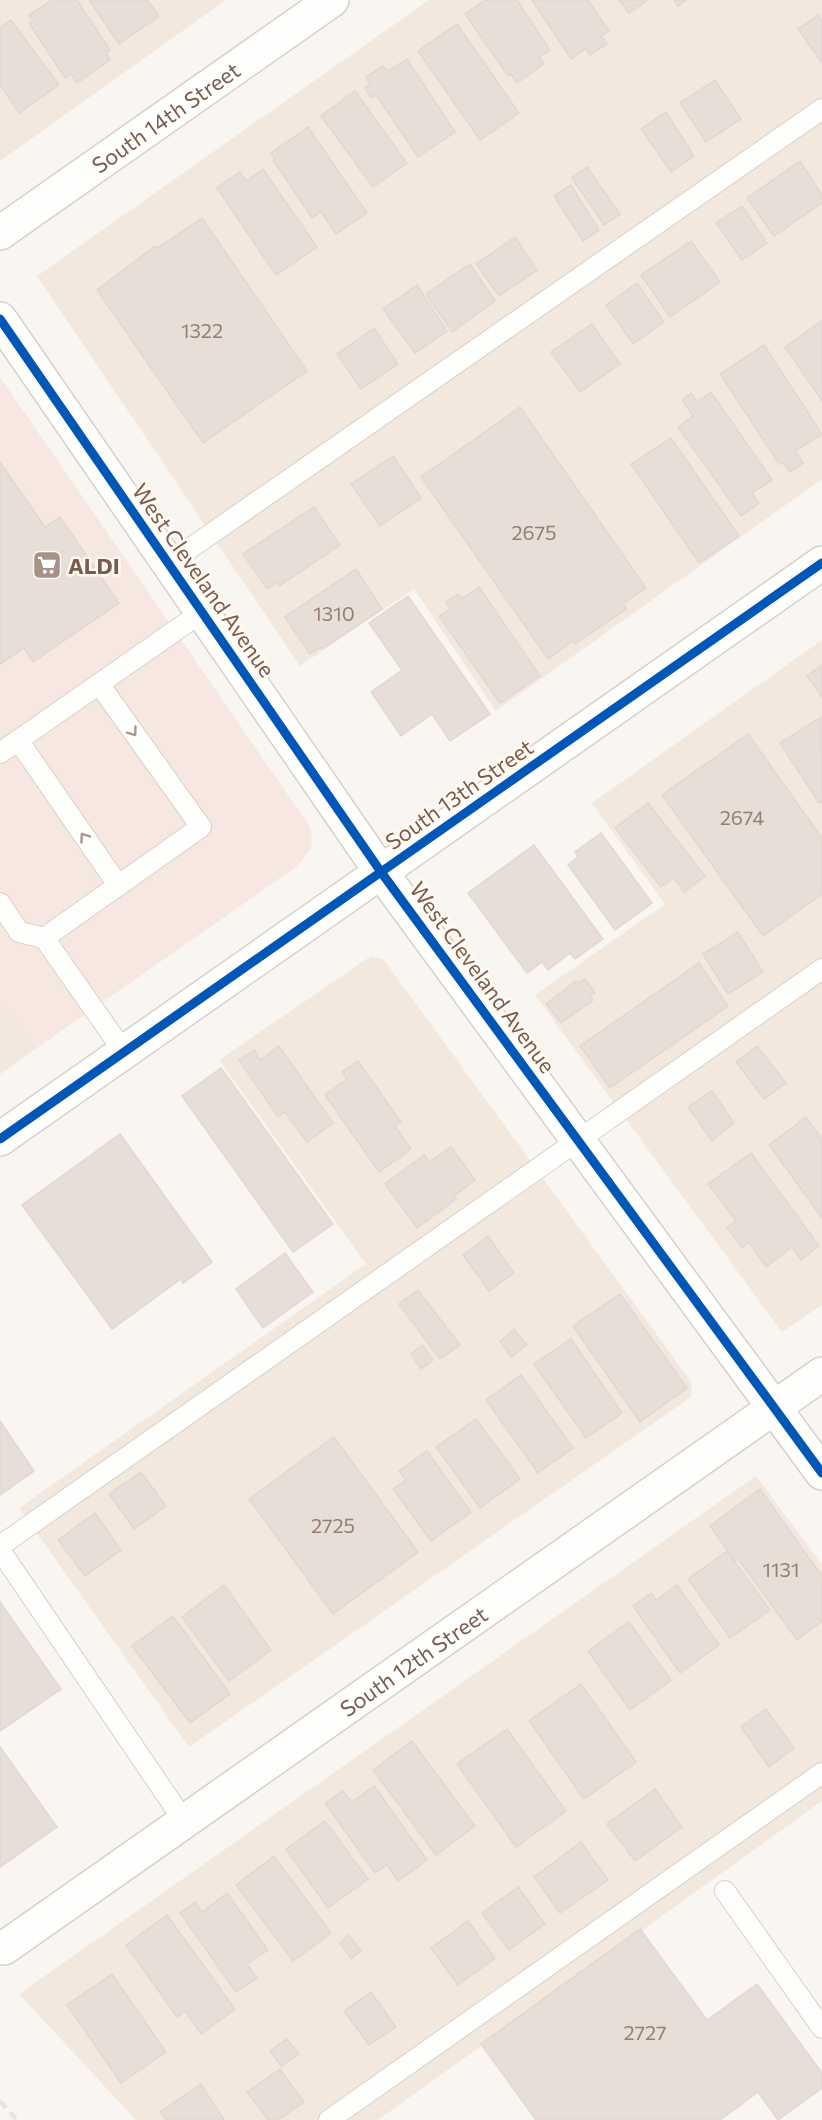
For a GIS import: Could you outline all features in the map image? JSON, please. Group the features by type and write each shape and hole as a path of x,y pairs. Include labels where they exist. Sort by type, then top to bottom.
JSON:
{"street":[{"name":"South 14th Street","path":"0,233 332,0"},
{"name":"West Cleveland Avenue","path":"0,319 381,872 822,1473"},
{"name":"South 13th Street","path":"0,1139 822,563"},
{"name":"South 12th Street","path":"4,1948 822,1374"}],"lane":[{"path":"169,563 822,109"},
{"path":"0,753 202,612"},
{"path":"44,938 201,827 99,684"},
{"path":"18,740 118,885"},
{"path":"0,903 19,932 44,938 124,1052"},
{"path":"184,1821 0,1548 577,1139 822,969"},
{"path":"329,2120 822,1773"},
{"path":"725,1892 822,2028"}],"shaded area":[{"path":"0,0 226,0 0,161"},
{"path":"429,0 822,0 822,479 496,711 414,589 300,666 37,276"},
{"path":"0,377 310,827 312,839 311,849 296,867 37,1048 0,995"},
{"path":"822,640 822,1305 782,1332 535,995 665,904 592,803"},
{"path":"371,956 384,960 692,1383 691,1397 189,1747 19,1508 366,1264 219,1060"},
{"path":"0,995 37,1048 0,1074"},
{"path":"756,1476 822,1565 822,1801 378,2120 136,2120 19,1994"}],"building":[{"path":"52,0 77,0 110,50 106,52 110,60 77,83 71,74 65,78 29,23 33,20 29,15"},
{"path":"89,0 147,0 159,16 119,44"},
{"path":"485,0 517,0 550,50 539,57 544,64 517,83 511,74 508,76 465,14"},
{"path":"532,0 588,0 609,31 601,36 607,44 590,55 586,49 571,59"},
{"path":"619,0 648,0 629,13"},
{"path":"674,0 686,0 678,6"},
{"path":"818,15 822,21 821,62 798,29"},
{"path":"11,20 59,85 19,113 0,85 0,28"},
{"path":"457,24 519,113 480,140 418,51"},
{"path":"407,59 455,132 418,157 376,95 371,98 365,88 370,84 366,77 383,66 388,71"},
{"path":"715,80 741,119 706,142 680,103"},
{"path":"355,91 407,163 373,187 321,116"},
{"path":"666,112 694,156 671,172 641,129"},
{"path":"308,127 367,213 336,234 321,212 312,218 273,160 275,159 271,153"},
{"path":"800,161 822,195 822,203 774,236 747,198"},
{"path":"587,167 620,214 604,225 572,178"},
{"path":"263,169 317,247 276,275 217,188 240,172 246,181"},
{"path":"571,185 599,230 583,241 554,196"},
{"path":"742,206 767,243 742,260 716,223"},
{"path":"202,218 307,371 203,443 97,290 155,246 157,248"},
{"path":"515,237 537,270 499,296 476,264"},
{"path":"691,241 720,282 670,317 641,275"},
{"path":"470,264 495,301 452,332 426,294"},
{"path":"637,283 664,322 633,344 606,305"},
{"path":"417,285 447,331 415,353 383,309"},
{"path":"822,321 822,401 785,347"},
{"path":"592,324 620,364 580,392 551,352"},
{"path":"374,328 398,364 361,389 337,354"},
{"path":"764,345 822,434 795,451 803,463 790,472 782,462 779,464 720,374"},
{"path":"711,392 772,480 752,493 759,503 741,516 678,427 693,416 682,400 691,393 697,402"},
{"path":"520,407 646,588 623,604 626,609 575,644 573,641 548,659 421,477"},
{"path":"671,438 739,536 699,563 631,464"},
{"path":"393,456 421,498 380,526 351,484"},
{"name":"ALDI","path":"0,462 45,527 60,517 119,603 33,662 24,648 0,664"},
{"path":"314,507 340,545 279,586 278,582 267,589 243,554"},
{"path":"356,569 382,609 322,649 321,647 310,654 285,617"},
{"path":"479,587 540,676 500,703 439,616 450,609 446,602 458,594 462,599"},
{"path":"408,596 490,714 450,741 432,714 401,736 371,692 402,670 369,623"},
{"path":"822,665 822,697 807,676"},
{"path":"821,717 822,802 819,803 780,743"},
{"path":"748,734 822,838 822,894 763,936 662,795"},
{"path":"648,803 705,876 684,892 674,878 661,887 615,828"},
{"path":"601,833 652,903 615,930 568,865 578,857 575,852"},
{"path":"534,845 603,939 575,959 570,953 548,970 542,962 527,973 468,893"},
{"path":"738,932 763,972 728,994 703,954"},
{"path":"699,963 728,1006 610,1088 580,1046"},
{"path":"585,979 595,993 590,996 593,1000 561,1023 546,1004 576,981 578,983"},
{"path":"279,1046 333,1123 307,1142 285,1112 278,1117 239,1060 254,1050 260,1060"},
{"path":"757,1046 786,1083 764,1099 736,1062"},
{"path":"358,1061 401,1122 395,1126 411,1149 379,1172 325,1095 347,1079 342,1072"},
{"path":"221,1068 333,1224 293,1252 182,1096"},
{"path":"712,1091 734,1123 712,1141 688,1107"},
{"path":"806,1117 822,1139 822,1218 769,1145"},
{"path":"120,1134 212,1262 183,1283 181,1279 112,1329 22,1205"},
{"path":"451,1147 475,1180 454,1196 456,1199 417,1228 385,1184 424,1155 429,1162"},
{"path":"751,1153 819,1246 801,1260 792,1247 766,1267 749,1242 742,1248 727,1227 736,1221 708,1184"},
{"path":"488,1236 514,1273 489,1291 463,1255"},
{"path":"285,1253 313,1292 263,1328 236,1289"},
{"path":"418,1290 460,1345 440,1359 399,1304"},
{"path":"620,1294 687,1388 640,1422 573,1326"},
{"path":"514,1329 527,1345 511,1357 500,1341"},
{"path":"571,1339 622,1413 586,1438 534,1364"},
{"path":"422,1345 433,1360 421,1369 411,1354"},
{"path":"521,1375 573,1448 538,1473 486,1400"},
{"path":"476,1419 520,1479 480,1508 436,1447"},
{"path":"0,1421 34,1471 0,1495"},
{"path":"334,1437 418,1552 333,1614 249,1499"},
{"path":"427,1451 471,1512 431,1541 393,1489 406,1480 399,1471"},
{"path":"141,1472 166,1506 134,1529 109,1494"},
{"path":"760,1489 822,1576 822,1621 797,1640 738,1559 735,1561 710,1526"},
{"path":"95,1513 121,1550 85,1576 58,1540"},
{"path":"727,1551 770,1610 730,1638 688,1579"},
{"path":"224,1585 271,1650 229,1681 182,1617"},
{"path":"677,1585 719,1645 680,1673 633,1606 651,1593 656,1600"},
{"path":"0,1602 61,1689 0,1731"},
{"path":"173,1616 230,1694 190,1723 132,1646"},
{"path":"629,1622 671,1680 630,1710 588,1651"},
{"path":"581,1684 636,1762 584,1799 529,1721"},
{"path":"766,1709 794,1748 769,1767 741,1727"},
{"path":"507,1729 566,1811 516,1847 457,1764"},
{"path":"412,1741 475,1826 436,1855 373,1770"},
{"path":"0,1747 57,1827 0,1867"},
{"path":"374,1786 427,1860 398,1881 387,1865 375,1873 325,1803 343,1791 352,1802"},
{"path":"655,1789 682,1827 635,1861 607,1824"},
{"path":"325,1821 368,1879 328,1908 286,1849"},
{"path":"581,1842 608,1880 560,1913 534,1877"},
{"path":"274,1856 331,1933 293,1961 236,1885"},
{"path":"518,1887 545,1924 509,1950 482,1913"},
{"path":"227,1893 268,1950 247,1964 257,1978 236,1992 180,1913 195,1902 202,1912"},
{"path":"167,1915 235,2009 201,2034 185,2011 177,2017 126,1945"},
{"path":"468,1921 495,1958 458,1985 431,1948"},
{"path":"640,1929 707,2020 757,1984 822,2073 822,2088 778,2120 758,2092 720,2120 536,2120 481,2044"},
{"path":"349,1935 361,1951 351,1959 340,1943"},
{"path":"112,1974 166,2052 121,2083 67,2005"},
{"path":"371,1992 396,2027 369,2045 344,2011"},
{"path":"287,2039 299,2054 281,2066 270,2051"},
{"path":"280,2069 304,2102 278,2120 268,2120 247,2092"},
{"path":"201,2084 224,2120 166,2120 160,2112"}],"railway":[{"path":"0,2101 17,2120"}],"cycle path":[{"path":"0,319 381,872 822,1473"},
{"path":"0,1139 822,563"}],"place":[{"name":"ALDI","path":"47,565"}]}
